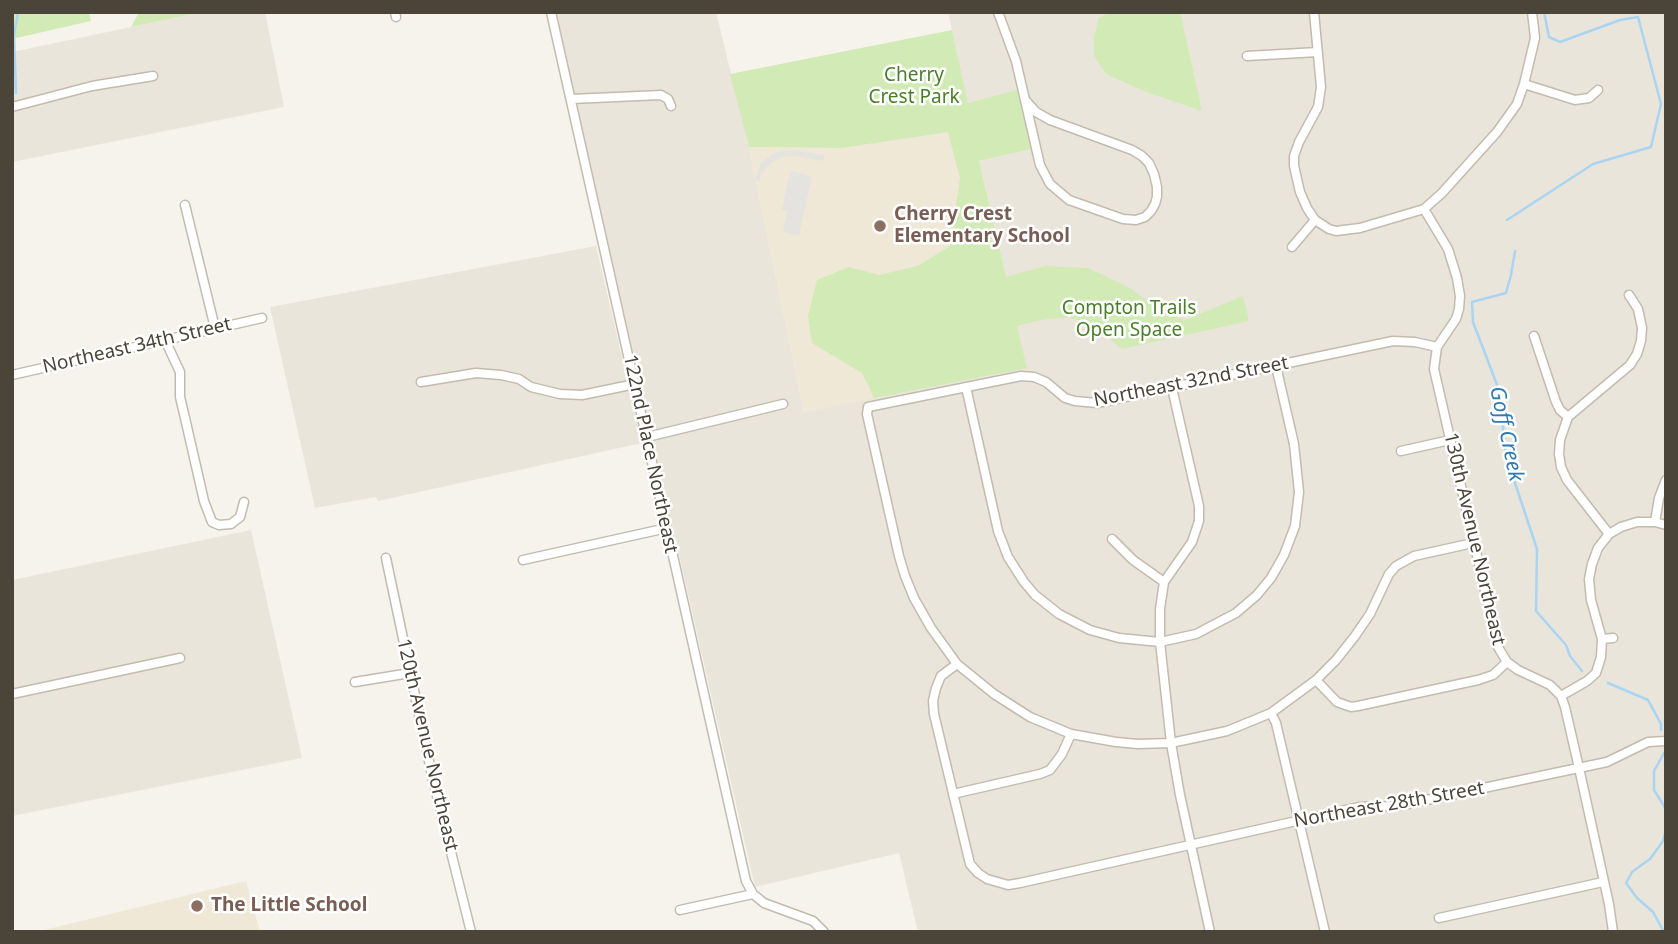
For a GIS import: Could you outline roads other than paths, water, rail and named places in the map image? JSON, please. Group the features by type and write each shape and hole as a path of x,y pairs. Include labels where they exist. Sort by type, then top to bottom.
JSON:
{"street":[{"name":"122nd Place Northeast","path":"551,12 740,859 753,894"},
{"path":"998,12 1016,61 1033,136 1050,184 1069,200 1123,219 1136,220 1151,211 1156,204 1157,187 1154,173 1142,156 1051,120 1036,112 1027,102"},
{"path":"1314,12 1321,87 1318,107 1299,142 1294,166 1307,208 1315,220 1336,231 1373,224 1424,209 1497,132 1517,104 1524,84 1535,38 1532,12"},
{"path":"1247,56 1318,52"},
{"path":"12,107 92,86 153,76"},
{"path":"1524,84 1574,100 1589,98 1598,90"},
{"path":"571,99 661,95 668,99 671,106"},
{"path":"1033,136 1040,123 1051,120"},
{"path":"185,205 215,328"},
{"path":"1424,209 1451,255 1460,296 1456,319 1437,347"},
{"path":"1292,247 1315,220"},
{"path":"1609,534 1567,480 1559,454 1560,440 1568,417 1630,365 1637,354 1642,328 1638,309 1629,295"},
{"name":"Northeast 34th Street","path":"12,375 262,318"},
{"path":"1534,336 1556,402 1568,417"},
{"path":"165,340 180,372 180,397 212,523 230,524 240,517 244,502"},
{"name":"Northeast 32nd Street","path":"957,664 931,628 905,576 890,521 867,414 868,407 1021,376 1046,382 1065,398 1097,403 1393,341 1437,347"},
{"name":"130th Avenue Northeast","path":"1437,347 1434,369 1498,648 1507,662 1550,685 1561,696"},
{"path":"966,387 998,531 1008,557 1024,582 1035,595 1059,614 1090,630 1119,638 1160,642 1196,634 1236,613 1257,595 1284,555 1295,526 1299,492 1294,444 1276,366"},
{"path":"421,382 476,373 501,375 519,379 531,387 560,394 582,395 635,384"},
{"path":"1172,388 1199,506 1199,521 1192,542 1164,582 1160,609 1160,642 1171,743 1210,932"},
{"path":"647,437 783,404"},
{"path":"1401,451 1450,440"},
{"path":"1655,522 1659,498 1666,480"},
{"path":"1613,932 1561,696 1596,673 1601,657 1602,639 1591,600 1589,579 1598,548 1609,534 1637,522 1666,525"},
{"path":"523,560 667,528"},
{"path":"1112,539 1133,560 1164,582"},
{"path":"1070,734 1062,754 1050,770 953,794 934,714 936,688 942,676 957,664 994,695 1030,717 1070,734 1095,739 1127,743 1171,743 1227,731 1271,713 1317,680 1356,636 1389,574 1396,566 1414,556 1473,543"},
{"name":"120th Avenue Northeast","path":"386,558 433,780 471,932"},
{"path":"1602,639 1613,638"},
{"path":"12,694 180,658"},
{"path":"1317,680 1337,702 1358,706 1478,680 1493,675 1507,662"},
{"path":"355,682 410,673"},
{"path":"1271,713 1276,723 1325,932"},
{"name":"Northeast 28th Street","path":"953,794 970,863 978,873 1008,885 1359,807 1398,806 1607,762 1648,742 1666,741"},
{"path":"1438,918 1603,882"},
{"path":"680,911 753,894 764,903 813,921 824,932"}],"waterway":[{"path":"16,93 14,35 18,12"},
{"name":"Goff Creek","path":"1507,220 1593,164 1651,147 1661,104 1638,17 1620,20 1560,42 1549,37 1544,12"},
{"name":"Goff Creek","path":"1515,251 1506,293 1472,302 1473,322 1499,390 1506,456 1537,549 1536,611 1566,645 1570,656 1582,671"},
{"name":"Goff Creek","path":"1608,683 1648,700 1661,724 1661,730"},
{"name":"Goff Creek","path":"1664,753 1654,771 1654,790 1666,809"},
{"name":"Goff Creek","path":"1664,932 1653,912 1637,898 1626,883 1632,872 1650,859 1663,841 1666,830"}],"place":[{"name":"Cherry Crest Elementary School","path":"880,226"},
{"name":"The Little School","path":"197,906"}],"park label":[{"name":"Cherry Crest Park","path":"914,87"},
{"name":"Compton Trails Open Space","path":"1129,320"}]}
